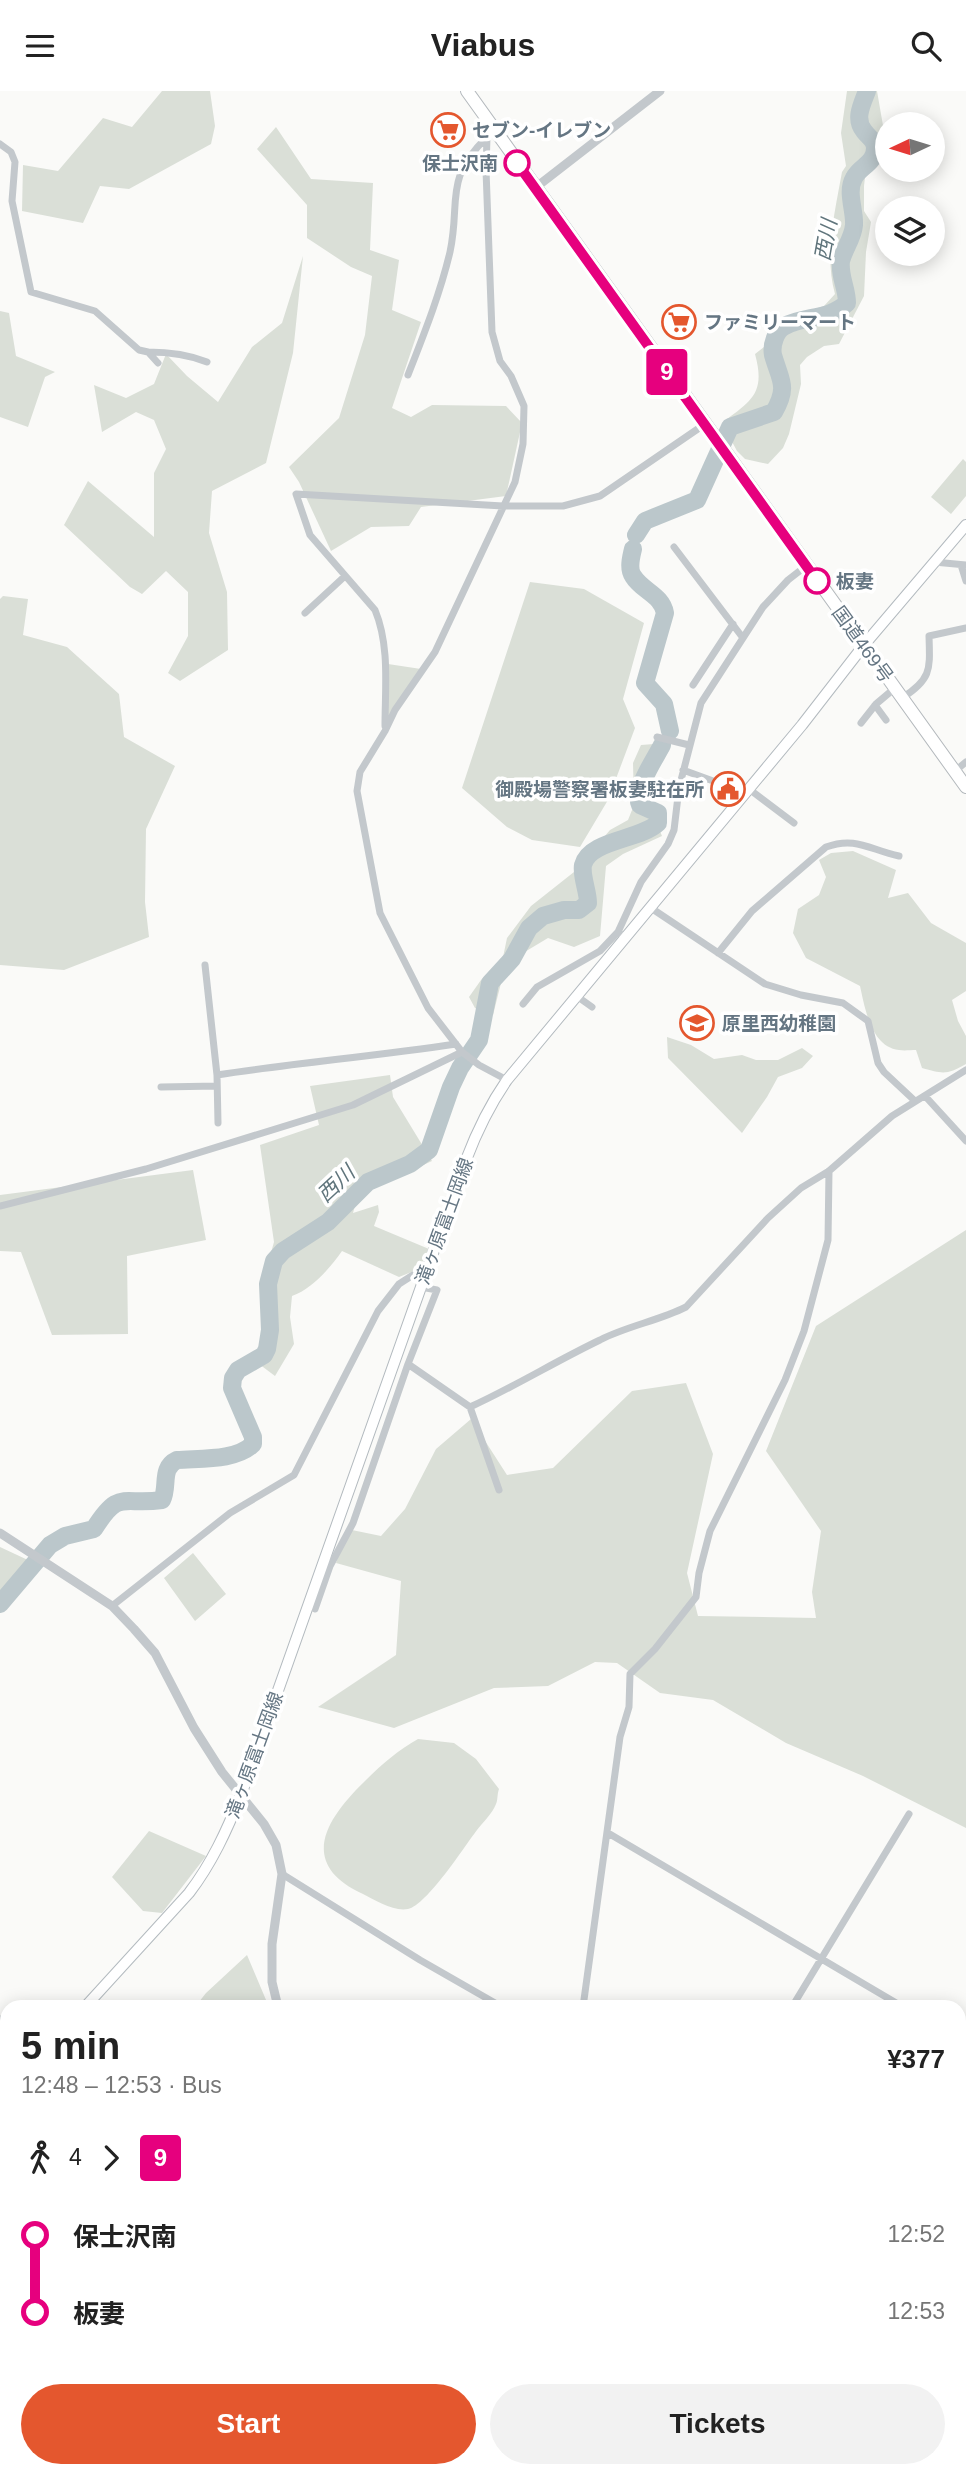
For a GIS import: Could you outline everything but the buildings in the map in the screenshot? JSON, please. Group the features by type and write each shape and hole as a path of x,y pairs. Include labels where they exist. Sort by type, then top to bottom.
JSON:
{"highway":[{"name":"国道469号","path":"467,91 491,134 535,188 966,787"}],"main road":[{"name":"滝ヶ原富士岡線","path":"91,2000 189,1893 204,1874 223,1839 478,1128 491,1103 507,1080 578,997 622,935 651,908 802,725 864,645 966,525"}],"street":[{"path":"535,188 660,91"},
{"path":"408,375 433,311 450,249 459,176 471,153 491,134"},
{"path":"491,134 486,170 492,332 500,361 511,376 524,406 525,420 515,482 435,652 395,710 360,772 357,791 380,913 428,1007 462,1052 507,1080"},
{"path":"0,144 11,152 15,162 12,201 31,292 96,311 139,350 169,352 207,362"},
{"path":"148,352 158,363"},
{"path":"385,731 385,650 380,624 374,610 310,535 296,494 503,506 563,506 600,495 708,429"},
{"path":"674,547 743,638"},
{"path":"933,562 963,565 966,581"},
{"path":"523,1004 537,988 622,935 641,882 668,844 678,814 679,788 701,703 764,607 788,580 806,566"},
{"path":"305,613 345,576"},
{"path":"693,685 733,624"},
{"path":"861,723 875,705 920,686 928,675 929,636 966,628"},
{"path":"875,705 886,720"},
{"path":"657,737 689,745"},
{"path":"955,771 966,762"},
{"path":"683,769 747,791 794,823"},
{"path":"718,953 752,911 826,847 841,841 853,842 899,856"},
{"path":"651,908 765,984 800,995 843,1003 868,1021 878,1063 915,1101"},
{"path":"205,965 217,1075 218,1123"},
{"path":"578,997 592,1007"},
{"path":"217,1075 456,1044"},
{"path":"0,1206 146,1169 353,1105 462,1052"},
{"path":"470,1407 519,1385 602,1338 671,1315 686,1307 768,1218 801,1188 829,1171 892,1116 966,1070"},
{"path":"161,1087 217,1086"},
{"path":"925,1095 966,1141"},
{"path":"584,2000 620,1737 629,1707 630,1674 670,1631 696,1597 710,1531 785,1380 804,1331 828,1240 829,1171"},
{"path":"112,1606 230,1513 294,1475 377,1311 399,1284 413,1275 425,1275"},
{"path":"315,1609 330,1566 353,1523 408,1364 437,1290 421,1287"},
{"path":"408,1364 470,1407 499,1490"},
{"path":"0,1533 112,1606 155,1653 194,1728 222,1772 264,1824 276,1845 282,1874 272,1944 272,1982 276,2000"},
{"path":"796,2000 909,1814"},
{"path":"608,1833 891,2000"},
{"path":"282,1874 490,2000"}],"shaded area":[{"path":"162,91 210,91 215,126 211,144 129,189 100,186 83,223 22,211 23,165 58,171 103,118 132,127"},
{"path":"847,91 877,91 881,112 875,112 875,146 868,152 864,186 864,211 871,222 866,252 864,296 839,344 824,346 800,365 801,384 783,448 768,464 745,459 737,451 722,423 754,395 759,379 755,354 812,310 824,306 835,294 830,264 831,249 842,172 846,166 841,133"},
{"path":"276,127 311,179 373,183 370,250 399,260 392,310 421,322 392,408 411,417 432,405 506,406 522,423 506,496 421,507 409,526 371,527 331,551 299,482 289,467 339,418 365,335 372,276 351,267 307,238 307,205 257,149"},
{"path":"303,256 293,353 266,463 212,491 209,533 227,592 228,650 180,681 168,673 188,636 188,592 166,571 142,594 130,587 64,525 88,481 154,537 154,473 166,449 154,420 136,412 102,432 94,385 126,398 154,384 166,354 218,402 252,347 282,323"},
{"path":"0,311 9,313 16,356 55,372 45,377 28,427 0,417"},
{"path":"963,459 966,462 966,496 951,514 931,497"},
{"path":"530,582 584,589 644,623 623,699 635,728 608,800 580,847 532,840 507,827 462,788"},
{"path":"3,596 28,599 23,635 67,647 119,694 124,737 175,766 146,829 145,902 149,937 64,970 0,965 0,599"},
{"path":"388,664 421,669 387,719"},
{"path":"654,744 648,803 662,836 623,854 606,866 600,936 574,947 548,938 513,959 501,983 493,1015 475,1008 469,997 481,980 502,962 507,938 531,906 574,872 610,830 628,820 634,805 633,763 641,745"},
{"path":"853,851 896,870 888,898 908,893 931,923 966,943 966,991 952,1000 966,1036 966,1064 960,1068 945,1072 922,1068 916,1050 899,1050 882,1042 871,1025 860,986 806,958 793,933 798,909 819,895 826,877 819,860 831,853"},
{"path":"667,1037 691,1045 714,1059 742,1055 756,1060 778,1060 802,1048 813,1056 802,1068 778,1077 742,1133 668,1058"},
{"path":"390,1075 393,1097 432,1161 358,1195 353,1213 378,1205 379,1212 374,1226 429,1249 419,1269 399,1277 342,1251 313,1283 292,1296 290,1317 294,1344 275,1376 259,1364 267,1340 263,1281 274,1242 260,1145 319,1125 310,1086"},
{"path":"193,1170 206,1240 127,1256 128,1334 52,1335 21,1252 0,1251 0,1195"},
{"path":"966,1230 966,1828 863,1776 786,1743 713,1700 660,1693 617,1663 595,1662 548,1686 494,1688 394,1728 318,1707 396,1655 401,1581 336,1563 347,1529 381,1536 405,1509 436,1449 471,1419 507,1475 553,1468 632,1391 686,1383 713,1454 687,1573 698,1616 816,1618 812,1592 821,1531 766,1451 816,1326"},
{"path":"0,1547 30,1561 0,1598"},
{"path":"193,1553 226,1594 195,1621 164,1578"},
{"path":"418,1739 454,1743 476,1759 499,1789 492,1811 445,1874 416,1905 403,1909 379,1902 343,1882 330,1869 324,1855 324,1841 329,1826 350,1796 403,1748"},
{"path":"149,1831 206,1856 162,1913 143,1911 112,1877"},
{"path":"247,1955 266,2000 200,2000"}],"waterway":[{"name":"西川","path":"636,535 645,521 697,500 730,427 774,412 782,389 773,355 775,338 779,331 793,323 832,313 847,303 841,261 854,225 852,183 873,158 875,148 860,122 860,111 867,91"},
{"name":"西川","path":"633,549 631,573 656,597 665,613 645,683 664,704 670,731"},
{"name":"西川","path":"0,1604 50,1545 65,1536 94,1529 116,1503 162,1500 168,1468 172,1463 177,1460 228,1456 253,1444 253,1437 232,1388 233,1378 238,1370 264,1355 267,1349 270,1330 268,1284 274,1261 283,1251 328,1222 368,1182 410,1164 429,1150 451,1087 479,1040 490,983 512,959 529,928 543,916 564,910 579,910 588,903 583,869 587,857 605,845 650,829 658,823 658,813 640,805 639,791 662,745"}],"bus line":[{"name":"9","path":"517,163 817,581"}],"place":[{"name":"セブン-イレブン","path":"448,130"},
{"name":"保士沢南","path":"517,163"},
{"name":"ファミリーマート","path":"679,322"},
{"name":"板妻","path":"817,581"},
{"name":"御殿場警察署板妻駐在所","path":"728,789"},
{"name":"原里西幼稚園","path":"697,1023"}]}
